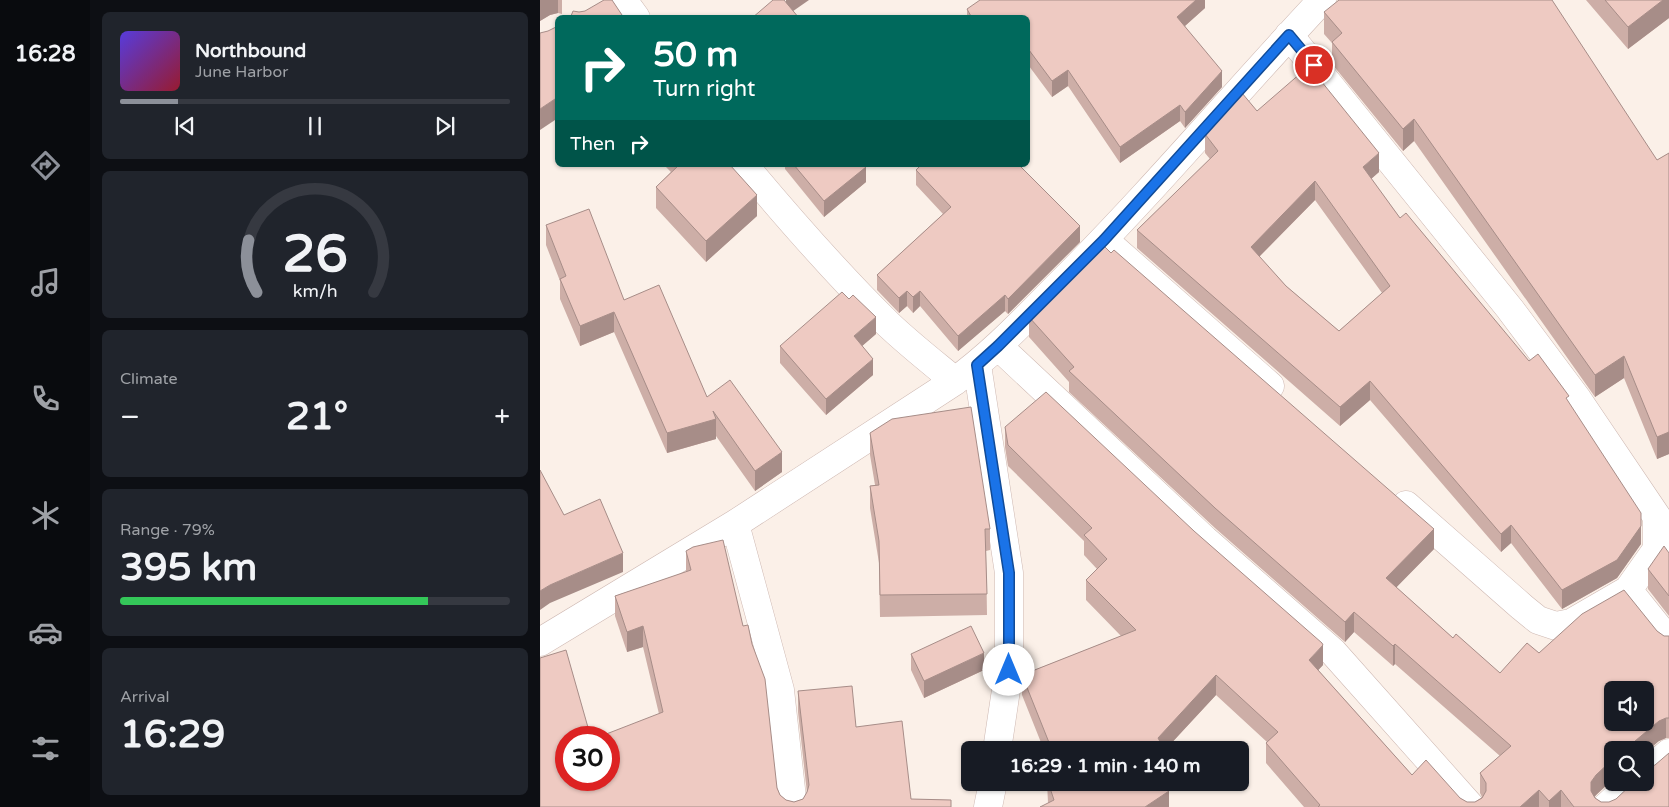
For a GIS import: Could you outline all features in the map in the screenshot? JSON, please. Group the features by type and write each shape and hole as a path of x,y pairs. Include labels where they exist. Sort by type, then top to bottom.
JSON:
{"street":[{"path":"540,642 735,524 977,365 1104,240 1322,0"},
{"path":"611,1 632,15"},
{"path":"1289,35 1510,309 1578,400 1657,516 1657,549 1628,590 1571,623 1556,626 1538,620 1387,489"},
{"path":"746,167 779,208 842,277 889,325 955,381"},
{"path":"1104,240 1290,404"},
{"path":"998,346 1205,540 1333,652 1471,807"},
{"path":"977,365 1009,573 1009,670 998,741"},
{"path":"735,524 780,690 793,807"},
{"path":"1628,590 1669,641"},
{"path":"1654,766 1669,753"},
{"path":"988,807 991,791"},
{"path":"1606,807 1624,791"}],"building":[{"path":"604,0 612,0 622,15 571,15 573,11 585,11"},
{"path":"773,0 784,0 796,15 756,15"},
{"path":"980,0 1196,0 1177,17 1222,71 1185,112 1180,105 1120,147 1068,70 1052,81 1030,51 1030,15 970,15 967,9"},
{"path":"1339,0 1552,0 1657,160 1669,153 1669,432 1657,437 1624,356 1595,375 1414,119 1403,129 1332,42 1342,33 1324,12"},
{"path":"1605,0 1663,0 1628,27"},
{"path":"555,28 555,99 540,109 540,33"},
{"path":"1309,66 1379,153 1363,167 1400,218 1406,213 1529,361 1538,354 1569,396 1566,398 1641,513 1641,526 1617,560 1562,590 1511,525 1501,534 1370,381 1340,407 1137,230 1218,151 1205,134 1242,93 1257,111","holes":["1315,181 1390,286 1339,331 1286,286 1251,247"]},
{"path":"677,167 732,167 757,195 706,241 656,187"},
{"path":"796,167 866,167 824,201"},
{"path":"919,167 1021,167 1080,226 1008,299 1005,295 958,336 920,291 913,297 907,291 899,298 877,275 951,207 916,170"},
{"path":"589,209 624,300 659,285 707,397 730,380 782,452 755,471 713,411 716,419 667,433 614,312 580,326 560,279 566,276 546,225"},
{"path":"1102,244 1111,253 1114,250 1434,529 1386,578 1453,638 1456,634 1500,673 1527,643 1539,653 1582,614 1624,590 1657,631 1664,636 1669,636 1669,718 1659,721 1654,725 1654,681 1604,681 1604,731 1647,731 1635,741 1604,741 1604,768 1591,782 1591,791 1595,798 1601,802 1609,802 1616,799 1624,791 1654,791 1654,765 1669,753 1669,807 1574,807 1561,790 1549,801 1539,790 1520,807 1318,807 1320,805 1266,743 1278,732 1216,675 1158,738 1160,741 1048,741 1022,675 1136,630 1086,580 1107,559 1084,535 1092,528 1008,445 1005,427 1046,392 1194,531 1322,643 1323,645 1309,660 1412,775 1426,760 1460,798 1467,802 1475,802 1482,798 1486,791 1486,783 1480,773 1511,746 1395,644 1393,646 1354,612 1345,622 1215,508 1069,371 1074,367 1029,317"},
{"path":"842,292 849,299 853,295 876,317 854,336 873,359 826,399 780,346"},
{"path":"971,407 990,529 985,529 987,594 880,595 879,541 870,486 879,485 870,433 892,419"},
{"path":"540,470 564,515 600,499 623,553 540,591"},
{"path":"723,540 743,626 748,625 752,644 765,679 777,788 780,795 786,800 794,802 803,799 809,785 798,691 852,686 856,727 902,721 911,799 951,800 951,807 540,807 540,658 566,650 588,726 555,726 555,791 620,791 620,729 663,712 643,626 627,632 615,596 691,570 686,551 693,547"},
{"path":"1664,546 1669,553 1669,596 1648,569"},
{"path":"971,626 984,653 924,681 911,654"},
{"path":"1051,791 1169,791 1145,807 1040,807 1054,800"}],"route":[{"path":"1009,670 1009,573 977,365 1104,240 1289,35 1314,65"}]}
